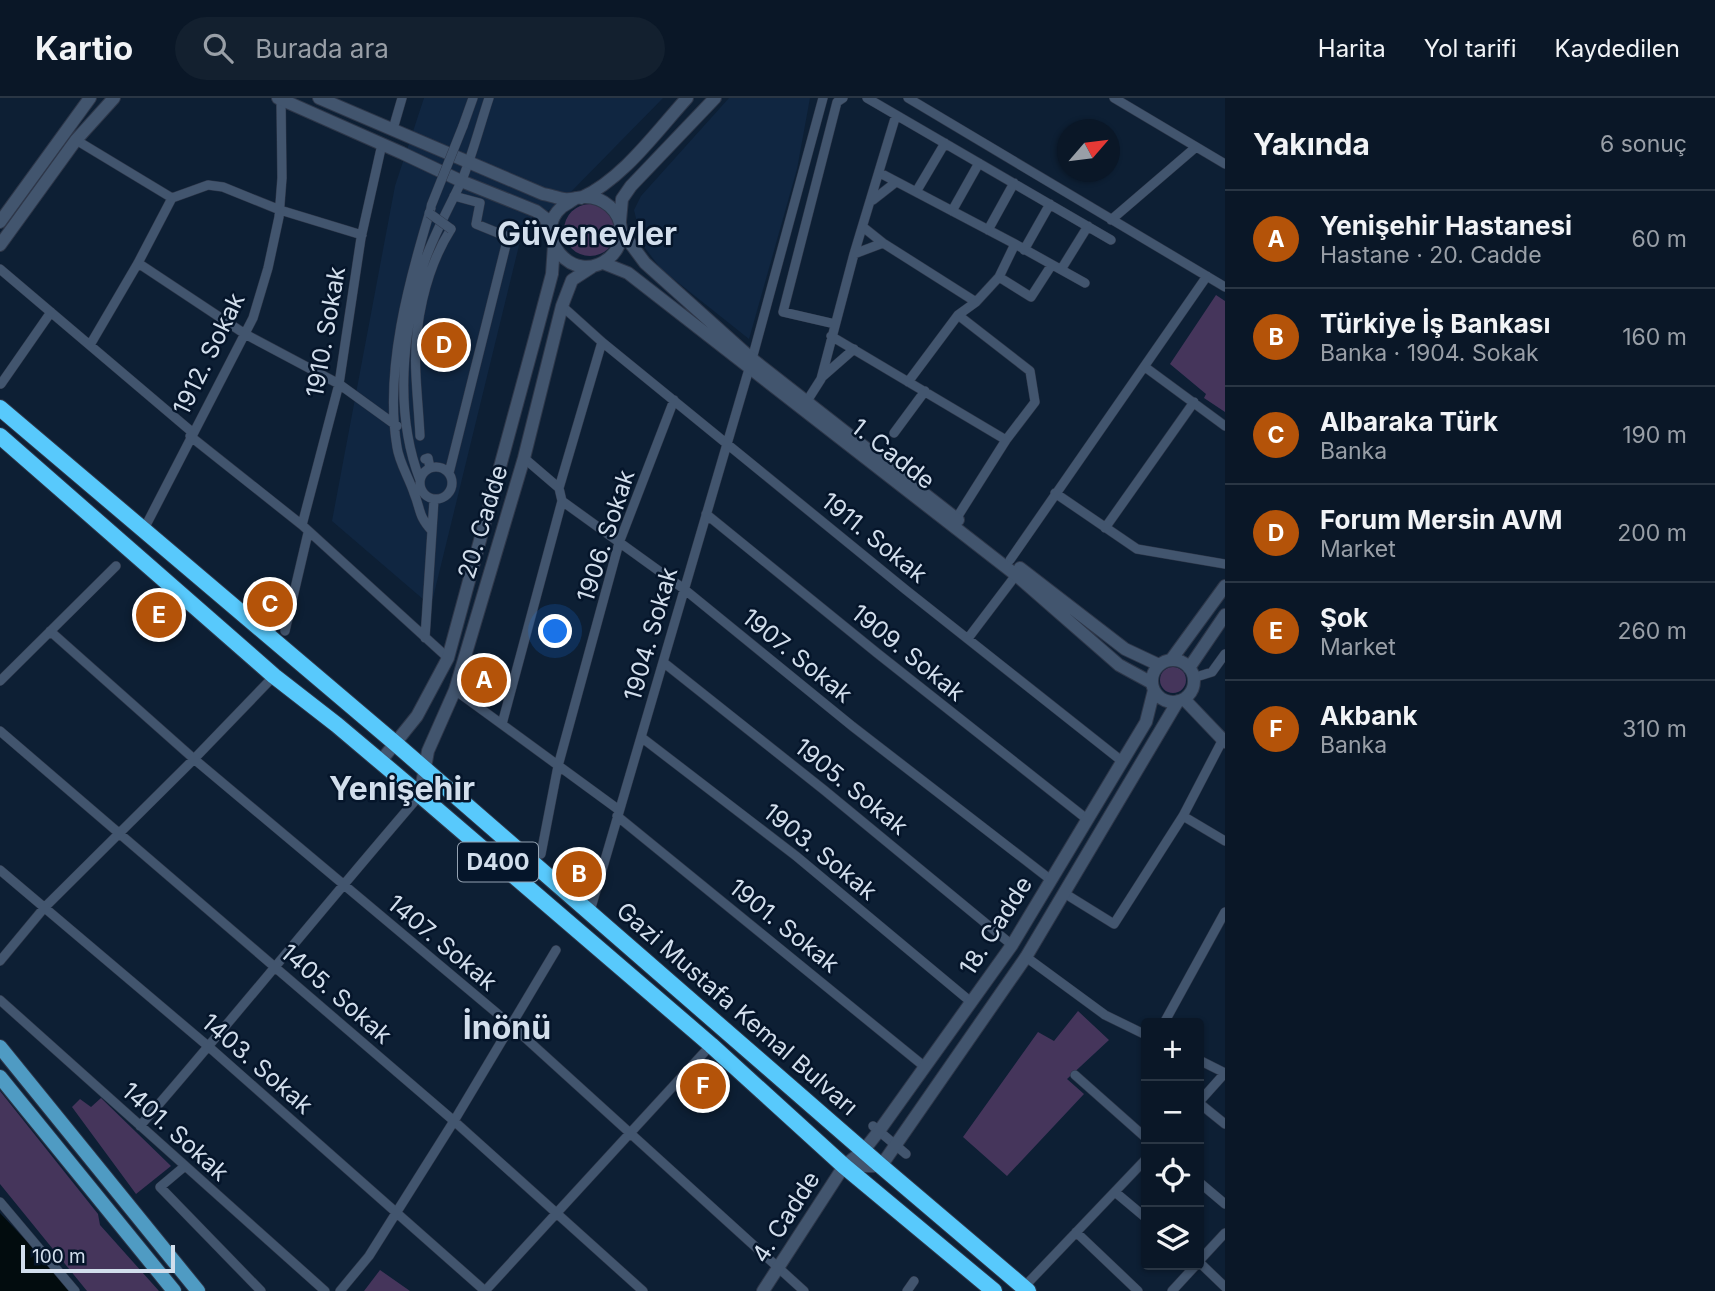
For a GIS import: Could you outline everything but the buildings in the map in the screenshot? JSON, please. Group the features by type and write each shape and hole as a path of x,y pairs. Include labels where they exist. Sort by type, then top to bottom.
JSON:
{"highway":[{"name":"Gazi Mustafa Kemal Bulvarı","path":"0,408 396,744 1026,1289"},
{"name":"Gazi Mustafa Kemal Bulvarı","path":"0,436 274,676 420,795 710,1045 844,1166 994,1291"}],"main road":[{"path":"0,1047 198,1291"},
{"path":"0,1077 174,1291"}],"street":[{"path":"0,222 90,98"},
{"path":"0,245 76,140 114,98"},
{"path":"319,98 543,194 564,199 588,197 604,201 614,210 621,227"},
{"path":"393,129 402,98"},
{"path":"432,531 421,519 419,505 397,449 394,394 401,319 430,209 473,98"},
{"path":"420,480 430,468 441,467 449,473 453,483 450,494 440,500 424,495 406,432 406,345 412,305 425,262 469,161 489,98"},
{"path":"553,239 554,217 561,208 599,190 687,98"},
{"path":"279,99 461,181 536,211 545,218 560,255 580,267 598,265 613,255 619,245 622,199 631,186 715,98"},
{"name":"1904. Sokak","path":"590,911 751,364 823,98"},
{"path":"835,324 783,312 837,102 843,98"},
{"path":"867,98 1111,240"},
{"path":"908,98 1225,287"},
{"path":"1114,98 1225,164"},
{"name":"1912. Sokak","path":"143,531 253,318 268,268 280,209 282,178 279,99"},
{"path":"821,379 854,254 896,115"},
{"path":"76,140 172,198"},
{"path":"916,192 945,143"},
{"name":"1910. Sokak","path":"285,631 305,529 339,384 362,235 382,144"},
{"path":"1111,220 1196,146"},
{"path":"951,211 979,163"},
{"path":"880,173 1086,283"},
{"path":"871,201 896,182"},
{"path":"988,230 1014,183"},
{"path":"90,345 172,198 208,185 223,187 280,209 362,235"},
{"path":"449,473 508,237 476,224 480,203 454,196"},
{"path":"1024,250 1050,204"},
{"path":"420,436 415,373 419,317 438,249 451,229 430,209"},
{"path":"1062,268 1088,226"},
{"name":"1. Cadde","path":"621,227 645,263 751,364 807,401 1125,649 1165,663"},
{"path":"863,227 883,243 976,302"},
{"name":"20. Cadde","path":"380,762 417,716 448,658 536,338 552,274 553,239"},
{"path":"854,254 883,243"},
{"path":"908,382 958,315 976,302 999,277 1015,244"},
{"path":"138,263 245,334 339,384 406,432"},
{"name":"1. Cadde","path":"598,265 628,273 751,364 1016,575 1119,665 1153,687"},
{"name":"20. Cadde","path":"420,795 423,768 455,690 524,458 562,306 572,280 598,265"},
{"path":"999,277 1031,298 1051,266"},
{"path":"0,269 305,529 448,658"},
{"path":"1010,560 1207,276"},
{"name":"1911. Sokak","path":"562,306 727,444 1123,762"},
{"path":"1,384 51,312"},
{"path":"956,519 1006,440 1035,402 1030,371 958,315"},
{"path":"831,336 1006,440"},
{"path":"502,724 562,501 559,488 602,342"},
{"path":"807,401 821,379 854,349"},
{"path":"1145,367 1225,426"},
{"path":"894,433 925,391"},
{"name":"1906. Sokak","path":"541,855 558,766 619,543 674,400"},
{"path":"1105,528 1194,402"},
{"path":"425,458 428,458 430,468"},
{"path":"524,458 559,488"},
{"path":"1055,494 1137,548 1225,564"},
{"path":"425,638 434,500"},
{"name":"1907. Sokak","path":"562,501 684,589 852,726 1051,880"},
{"name":"1909. Sokak","path":"706,514 1088,820"},
{"path":"0,681 116,566"},
{"path":"969,637 1016,575"},
{"path":"1225,586 1165,663 1154,673 1153,687 1164,700 1181,700 1192,690 1191,673 1225,615"},
{"name":"1407. Sokak","path":"50,631 194,759 511,1025 804,1291"},
{"path":"1165,663 1178,661 1191,673 1212,672 1225,654"},
{"name":"1905. Sokak","path":"663,662 1012,945"},
{"path":"0,961 44,908 274,676"},
{"name":"18. Cadde","path":"844,1166 864,1150 876,1129 925,1067 1012,945 1146,722 1153,687"},
{"name":"1901. Sokak","path":"455,690 618,813 925,1067"},
{"path":"1064,893 1114,924 1183,816 1224,742 1181,700"},
{"name":"18. Cadde","path":"881,1166 1026,957 1181,700"},
{"name":"1405. Sokak","path":"0,731 454,1121 643,1291"},
{"name":"1903. Sokak","path":"641,737 796,856 971,1002"},
{"path":"140,1126 420,795"},
{"path":"1183,816 1225,841"},
{"name":"1403. Sokak","path":"0,870 209,1047 485,1291"},
{"path":"1167,1018 1225,912"},
{"path":"340,1291 369,1256 454,1121 556,950"},
{"path":"1026,957 1105,1015 1141,1033"},
{"name":"1401. Sokak","path":"0,1000 326,1291"},
{"path":"485,1291 710,1045"},
{"path":"1204,1062 1225,1073 1204,1097"},
{"path":"1076,1075 1141,1134"},
{"path":"1204,1107 1225,1124"},
{"path":"876,1129 905,1154"},
{"path":"1026,1289 1141,1164"},
{"path":"844,1166 881,1166"},
{"name":"4. Cadde","path":"763,1291 844,1166"},
{"path":"185,1167 160,1187 261,1291"},
{"path":"1204,1186 1225,1204"},
{"path":"1115,1192 1141,1214"},
{"path":"0,1202 75,1291"},
{"path":"1076,1232 1138,1291"},
{"path":"1204,1256 1225,1233"},
{"path":"1204,1268 1225,1287"},
{"path":"1172,1291 1192,1270"},
{"path":"906,1291 915,1281"}],"shaded area":[{"path":"424,98 663,98 564,199 523,229 431,606 332,521 395,186"},
{"path":"729,98 810,98 797,169 749,339 661,269 642,244 634,210 641,196"},
{"path":"590,204 600,206 608,212 614,220 614,240 608,248 600,254 590,256 580,254 572,248 566,240 564,230 566,220 572,212 580,206"},
{"path":"1216,295 1225,301 1225,412 1204,398 1206,394 1170,364"},
{"path":"1173,667 1182,671 1186,680 1182,689 1173,693 1164,689 1160,680 1164,671"},
{"path":"1078,1011 1109,1040 1067,1079 1084,1094 1007,1176 963,1137 1038,1032 1054,1041"},
{"path":"0,1091 98,1214 100,1225 159,1291 87,1291 0,1184"},
{"path":"101,1098 171,1166 136,1194 72,1107 80,1099 91,1107"},
{"path":"0,1213 68,1285 69,1291 0,1291"},
{"path":"380,1270 410,1291 364,1291"}],"place":[{"name":"Forum Mersin AVM","path":"444,345"},
{"name":"Albaraka Türk","path":"270,604"},
{"name":"Şok","path":"159,615"},
{"name":"Yenişehir Hastanesi","path":"484,680"},
{"name":"Türkiye İş Bankası","path":"579,874"},
{"name":"Akbank","path":"703,1086"}],"district":[{"name":"Güvenevler","path":"587,234"},
{"name":"Yenişehir","path":"402,789"},
{"name":"İnönü","path":"507,1028"}]}
